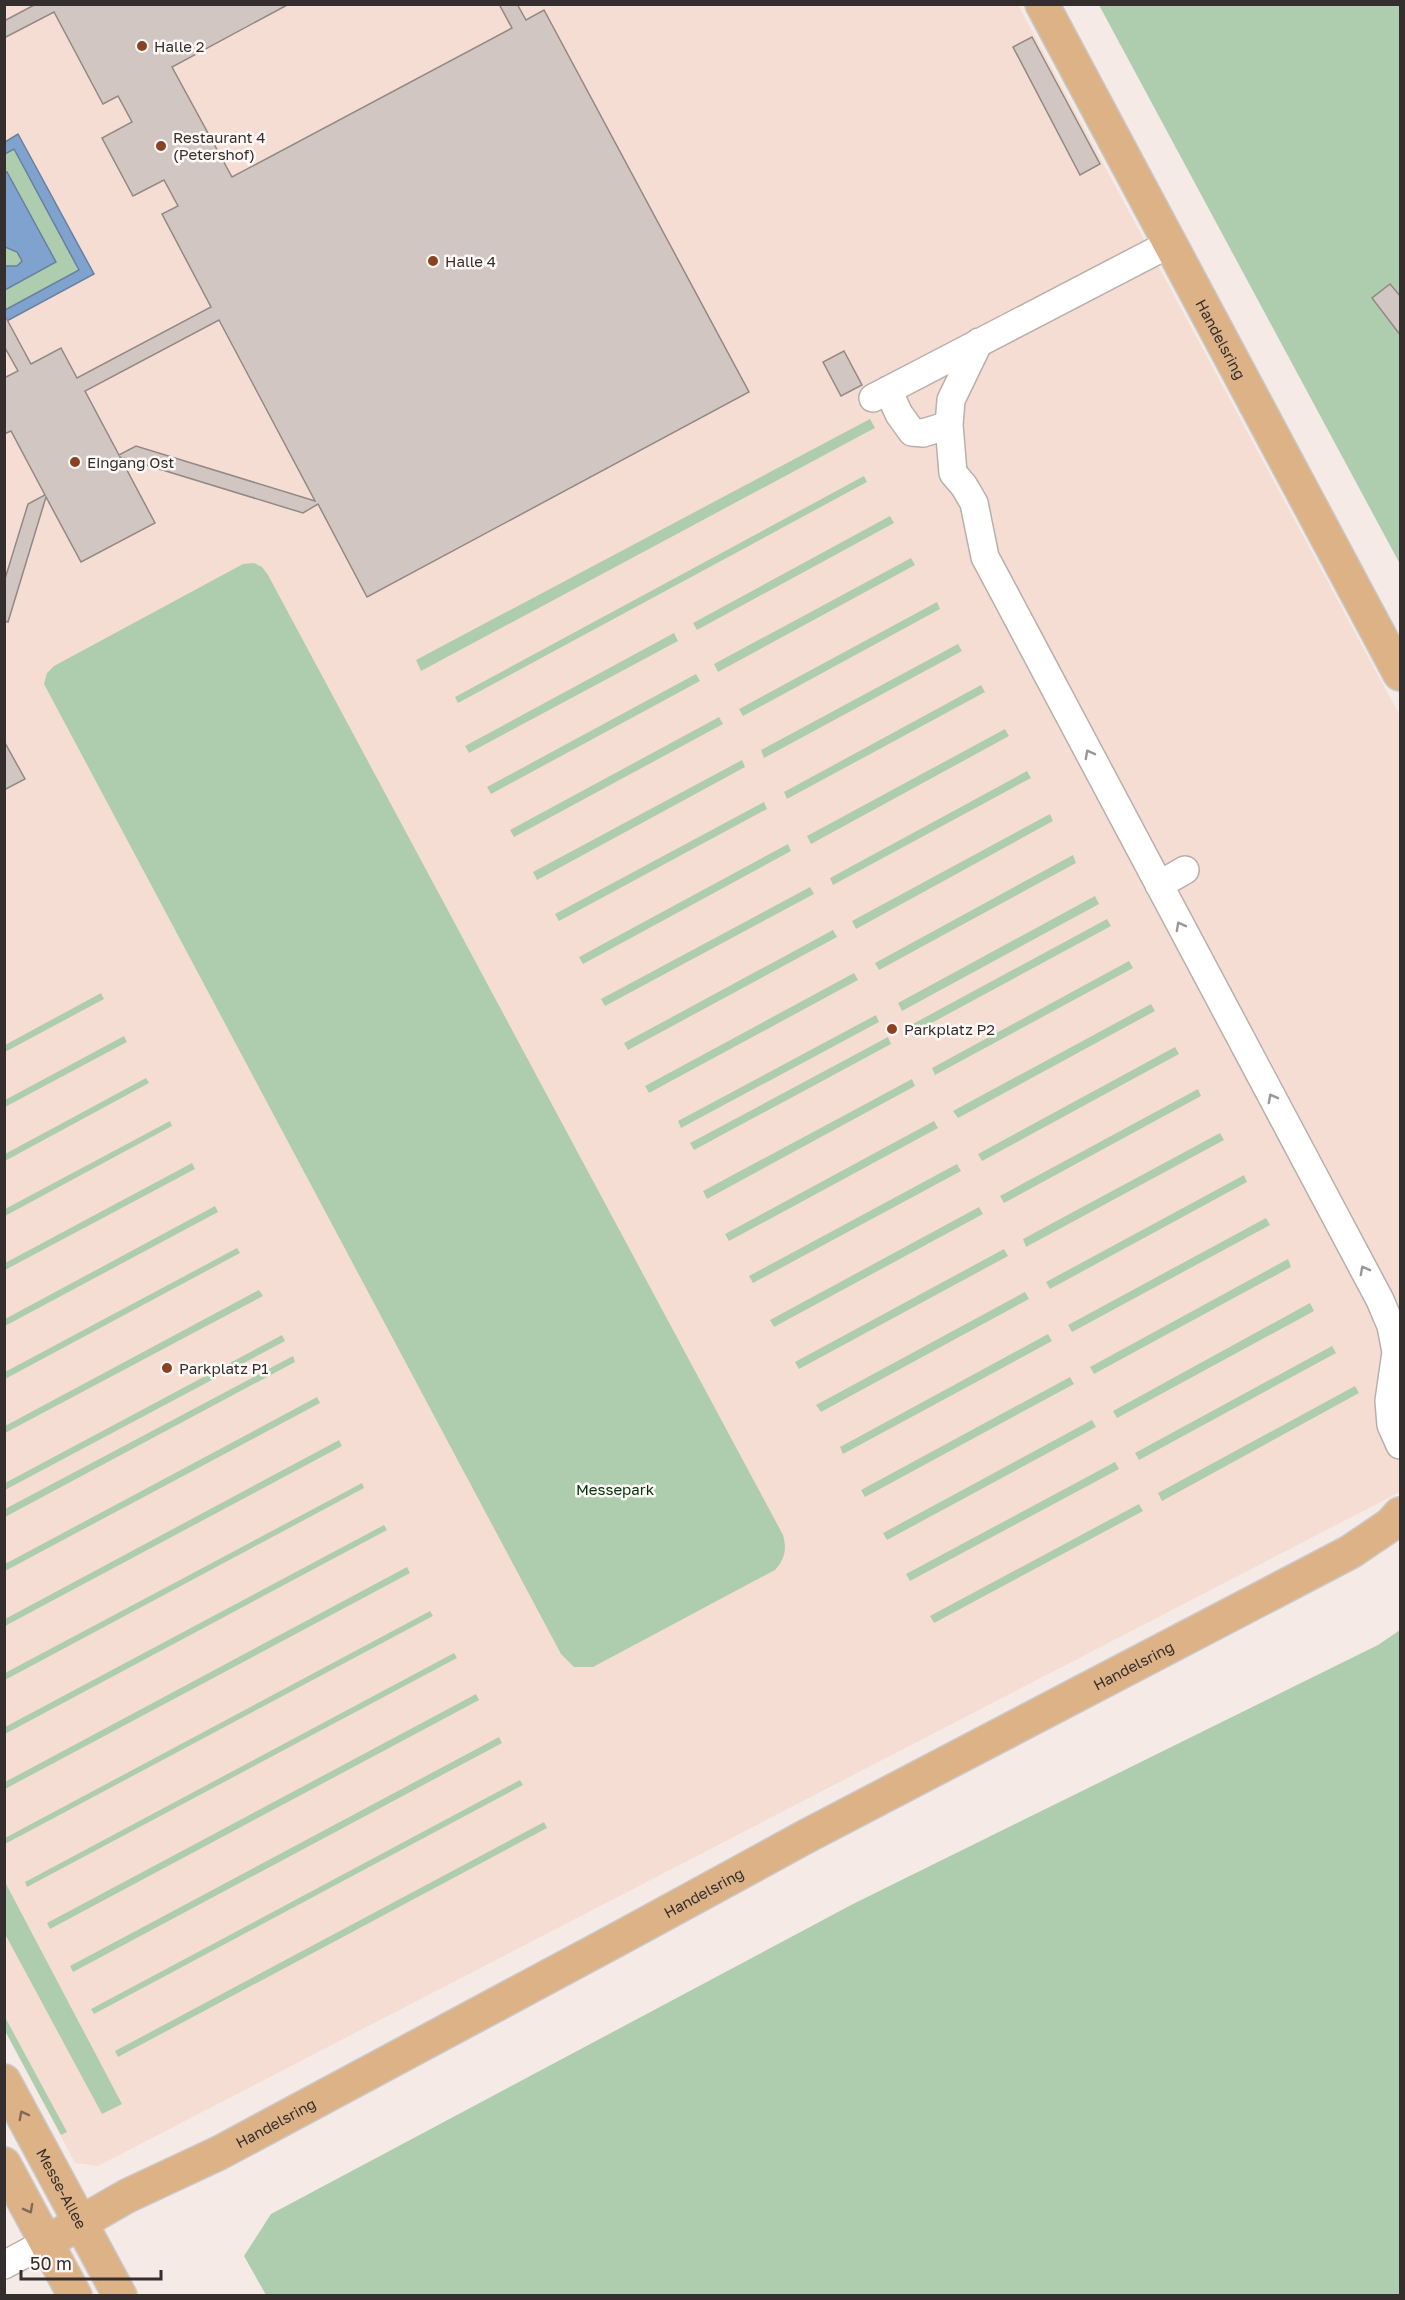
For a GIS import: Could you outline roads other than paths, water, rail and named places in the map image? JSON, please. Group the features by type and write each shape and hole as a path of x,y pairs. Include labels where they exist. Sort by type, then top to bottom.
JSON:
{"main road":[{"name":"Handelsring","path":"1041,4 1401,674"},
{"name":"Handelsring","path":"47,2242 127,2196 219,2153 805,1837 1350,1552 1390,1525 1401,1514"},
{"name":"Messe-Allee","path":"4,2081 120,2295"},
{"path":"8,2170 75,2295"}],"street":[{"path":"949,425 923,433 912,432 880,394 1171,243"},
{"path":"979,342 951,400 949,425 953,473 964,486 983,499 985,557 1159,885 1390,1294 1391,1326 1396,1353 1389,1401 1391,1425 1401,1445"},
{"path":"1159,885 1185,870"},
{"name":"Handelsring","path":"4,2265 47,2242"}],"water":[{"path":"18,134 94,274 5,322 5,310 79,270 14,149 5,154 5,142"},
{"path":"7,172 56,262 5,290 5,266 17,266 22,261 17,252 5,247 4,173"}],"place":[{"name":"Halle 2","path":"142,46"},
{"name":"Restaurant 4 (Petershof)","path":"161,146"},
{"name":"Halle 4","path":"433,261"},
{"name":"Eingang Ost","path":"75,462"},
{"name":"Parkplatz P2","path":"892,1029"},
{"name":"Parkplatz P1","path":"167,1368"}],"park label":[{"name":"Messepark","path":"615,1489"}]}
